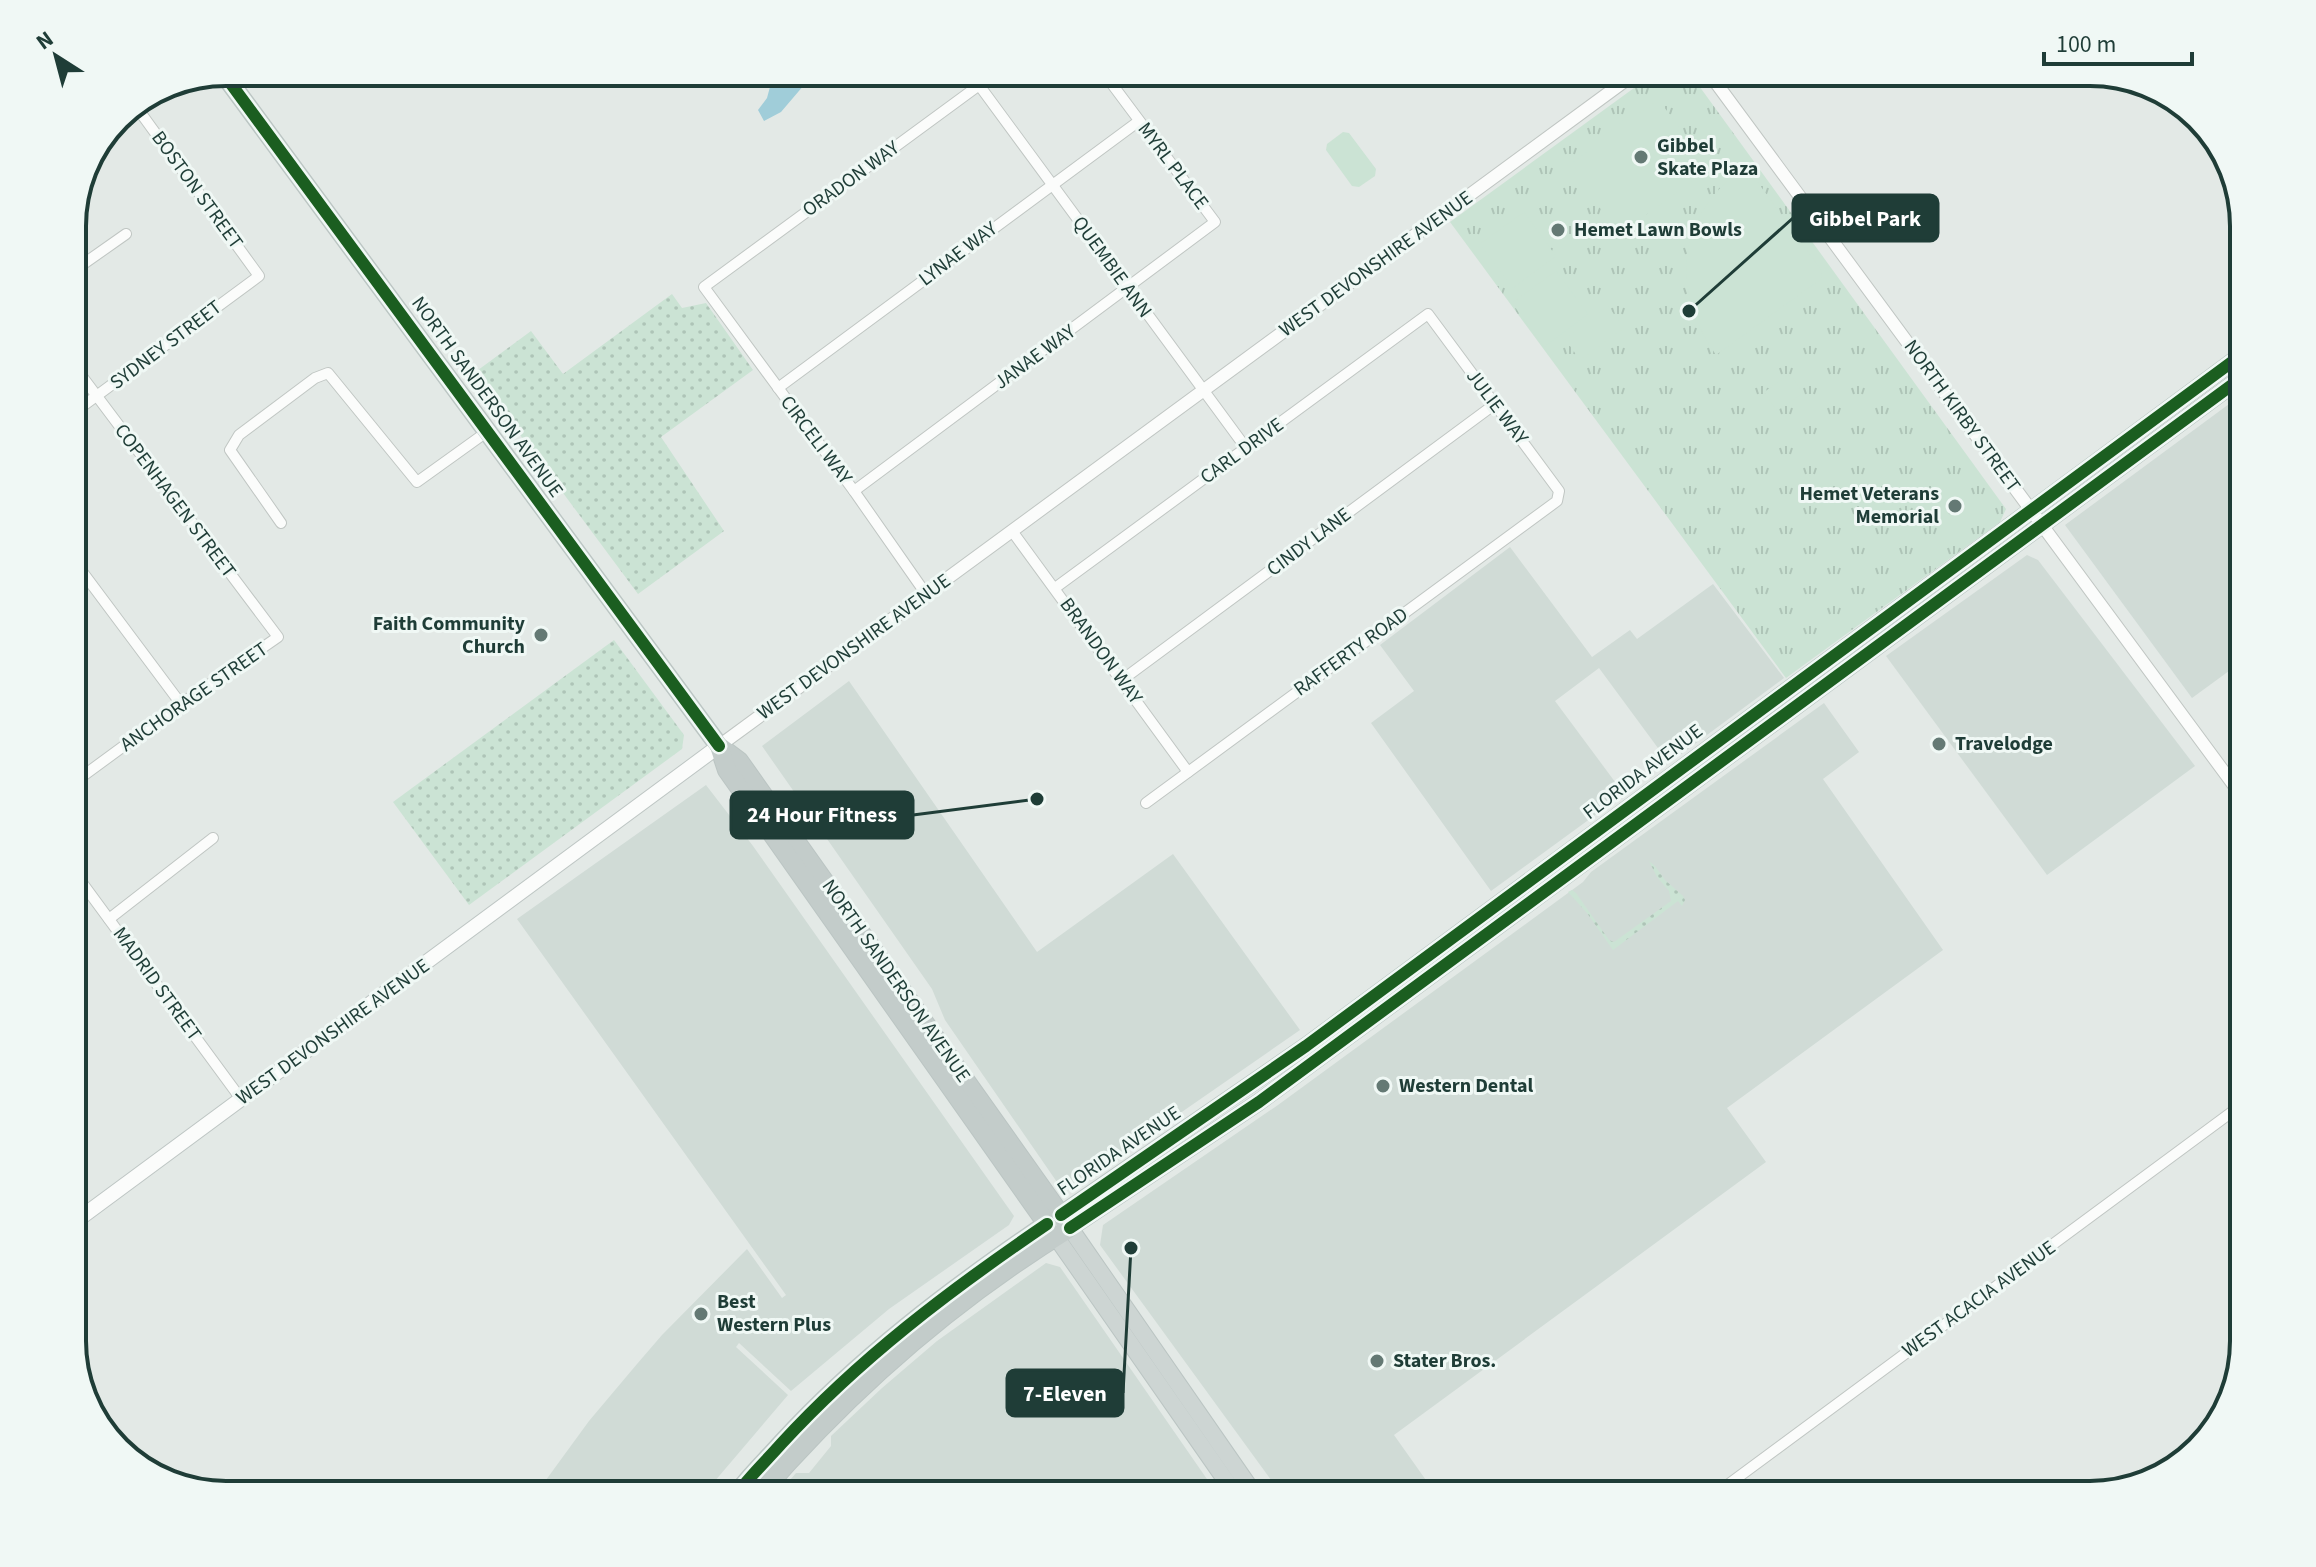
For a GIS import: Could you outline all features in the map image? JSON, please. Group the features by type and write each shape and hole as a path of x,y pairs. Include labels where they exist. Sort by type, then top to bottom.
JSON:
{"highway":[{"name":"NORTH SANDERSON AVENUE","path":"233,86 719,746 739,761 983,1103 1058,1226"},
{"name":"NORTH SANDERSON AVENUE","path":"719,746 727,770 928,1058 1058,1226"},
{"path":"969,1084 931,1050 928,1058 973,1106 983,1103"},
{"name":"FLORIDA AVENUE","path":"749,1481 805,1418 865,1361 935,1303 1058,1226"},
{"name":"FLORIDA AVENUE","path":"772,1481 821,1428 923,1334 1004,1273 1058,1226"},
{"path":"761,1481 810,1426 805,1418"}],"main road":[{"name":"FLORIDA AVENUE","path":"1058,1226 2230,365"},
{"path":"2154,442 2174,417 2230,376"},
{"name":"FLORIDA AVENUE","path":"1058,1226 1259,1102 2230,386"},
{"path":"1741,746 1744,735 1771,716 1778,705 1779,696"},
{"name":"WEST DEVONSHIRE AVENUE","path":"86,1214 719,746"},
{"path":"1650,814 1659,798 1706,762 1703,752"},
{"path":"1058,1226 1139,1356 1226,1481"},
{"path":"1058,1226 1245,1481"},
{"path":"1139,1356 1160,1375 1193,1419 1202,1419"},
{"path":"1196,1438 1203,1436 1207,1439 1237,1481"}],"street":[{"name":"ORADON WAY","path":"704,287 978,86"},
{"name":"QUEMBIE ANN","path":"980,86 1246,448"},
{"name":"MYRL PLACE","path":"1113,86 1215,222"},
{"name":"WEST DEVONSHIRE AVENUE","path":"719,746 1618,86"},
{"name":"NORTH KIRBY STREET","path":"1718,86 2230,780"},
{"name":"BOSTON STREET","path":"142,115 259,276"},
{"name":"LYNAE WAY","path":"778,388 1139,121"},
{"name":"JANAE WAY","path":"854,491 1215,222"},
{"path":"86,262 126,234"},
{"name":"SYDNEY STREET","path":"86,404 259,276"},
{"name":"CIRCELI WAY","path":"704,287 926,594"},
{"name":"JULIE WAY","path":"1428,314 1559,491 1557,501"},
{"name":"CARL DRIVE","path":"1055,588 1428,314"},
{"path":"281,523 230,450 239,435 315,378 328,373 417,482 488,431"},
{"name":"COPENHAGEN STREET","path":"86,383 278,637"},
{"name":"CINDY LANE","path":"1122,680 1495,404"},
{"name":"RAFFERTY ROAD","path":"1146,803 1557,501"},
{"name":"BRANDON WAY","path":"1012,531 1188,772"},
{"path":"86,577 181,704"},
{"name":"ANCHORAGE STREET","path":"86,774 278,637"},
{"path":"109,919 213,838"},
{"name":"MADRID STREET","path":"86,888 241,1099"},
{"name":"WEST ACACIA AVENUE","path":"1733,1481 2230,1113"}],"shaded area":[{"path":"2230,403 2230,670 2192,698 2065,525"},
{"path":"1510,547 1592,657 1630,630 1637,639 1713,584 1784,678 1669,763 1599,668 1555,701 1624,794 1491,891 1371,723 1414,691 1380,645"},
{"path":"2027,555 2038,560 2195,766 2047,875 1886,656"},
{"path":"849,681 1037,952 1173,854 1300,1030 1072,1188 1059,1185 945,1020 932,989 762,746"},
{"path":"1824,703 1859,752 1823,779 1943,950 1727,1108 1766,1162 1394,1435 1427,1481 1272,1481 1100,1245 1103,1225 1278,1105 1583,882 1591,872"},
{"path":"706,785 753,846 1014,1216 1009,1225 889,1309 791,1391 739,1343 736,1347 788,1395 715,1481 545,1481 589,1421 662,1335 747,1249 782,1298 786,1295 517,919"},
{"path":"1046,1263 1060,1267 1208,1481 789,1481 796,1473 809,1473 831,1446 831,1436 937,1341"}],"green space":[{"path":"1637,86 1699,86 2006,509 2000,522 1786,678 1450,222"},
{"name":"Gibbel Skate Plaza","path":"1659,100 1708,167 1707,170 1632,225 1617,225 1600,208 1606,203 1602,197 1593,197 1571,164 1591,149 1587,144"},
{"path":"1343,132 1349,133 1376,169 1375,176 1359,187 1352,186 1326,150 1327,144"},
{"path":"1746,166 1822,271 1821,279 1716,355 1701,330 1691,304 1687,278 1688,253 1694,229 1706,206 1723,185"},
{"path":"1524,212 1556,256 1513,288 1480,244"},
{"path":"1556,271 1588,314 1544,347 1512,303"},
{"path":"672,294 682,308 706,303 753,370 661,437 724,531 638,594 474,373 531,331 563,374"},
{"path":"1608,306 1624,328 1580,360 1565,339"},
{"path":"1790,374 1803,393 1777,411 1764,392"},
{"path":"614,640 684,735 682,749 469,905 393,802"},
{"path":"1649,861 1685,900 1682,906 1678,901 1613,950 1568,892 1572,890 1576,893 1609,940 1614,942 1671,901 1669,891"}],"water":[{"path":"770,86 803,86 781,112 764,121 758,110 767,98"}],"cycle path":[{"path":"233,86 719,746"},
{"path":"1061,1215 1306,1046 2230,363"},
{"path":"1070,1228 1259,1102 2230,386"},
{"path":"747,1481 811,1413 874,1354 941,1300 1047,1224"}],"place":[{"name":"Gibbel Skate Plaza","path":"1641,157"},
{"name":"Hemet Lawn Bowls","path":"1558,230"},
{"name":"Gibbel Park","path":"1689,311"},
{"name":"Hemet Veterans Memorial","path":"1955,506"},
{"name":"Faith Community Church","path":"541,635"},
{"name":"Travelodge","path":"1939,744"},
{"name":"24 Hour Fitness","path":"1037,799"},
{"name":"Western Dental","path":"1383,1086"},
{"name":"7-Eleven","path":"1131,1248"},
{"name":"Best Western Plus","path":"701,1314"},
{"name":"Stater Bros.","path":"1377,1361"}]}
